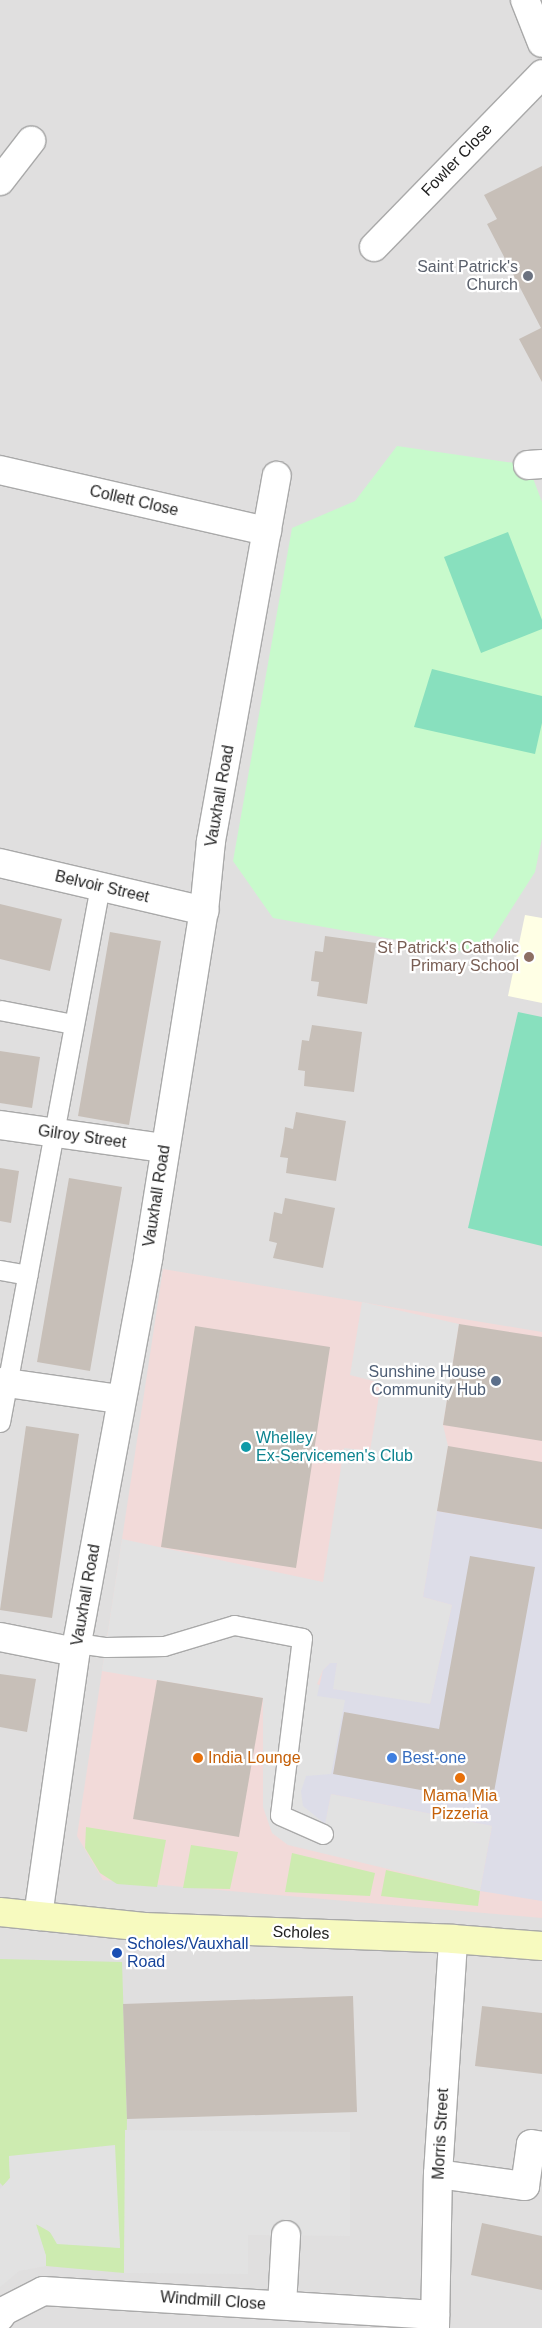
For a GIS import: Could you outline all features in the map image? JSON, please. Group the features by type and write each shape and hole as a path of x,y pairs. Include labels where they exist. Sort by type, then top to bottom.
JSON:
{"main road":[{"name":"Scholes","path":"0,1912 144,1927 453,1940 542,1946"}],"street":[{"path":"525,0 542,43"},
{"name":"Fowler Close","path":"374,247 542,74"},
{"path":"0,181 31,141"},
{"name":"Collett Close","path":"0,470 267,531"},
{"name":"Vauxhall Road","path":"38,1916 76,1647 120,1398 148,1259 164,1148 204,911 211,841 278,476"},
{"name":"Belvoir Street","path":"0,863 204,911"},
{"name":"Gilroy Street","path":"0,1126 164,1148"},
{"path":"4,1382 120,1398"},
{"path":"0,1637 76,1647"},
{"name":"Morris Street","path":"435,2321 438,2174 453,1940"},
{"path":"438,2174 525,2186 531,2144 542,2146"},
{"path":"282,2305 286,2235"},
{"name":"Windmill Close","path":"0,2317 4,2311 43,2291 282,2305 435,2321"}],"lane":[{"path":"0,1422 4,1382 28,1275 52,1132 100,886"},
{"path":"0,1010 73,1024"},
{"path":"0,1270 28,1275"},
{"path":"76,1647 164,1646 234,1624 302,1638 280,1815 322,1834"}],"shaded area":[{"path":"0,0 542,0 542,2328 0,2328"},
{"name":"St Patrick's Catholic Primary School","path":"525,915 542,918 542,1003 508,996"},
{"path":"163,1269 542,1332 542,1918 103,1880 77,1836"},
{"path":"362,1302 459,1324 443,1425 448,1446 423,1597 452,1605 430,1705 332,1689 337,1663 330,1663 323,1670 317,1684 347,1700 325,1824 331,1794 492,1826 480,1891 288,1845 272,1833 263,1807 263,1698 102,1671 122,1539 323,1582 344,1448 370,1451 381,1383 350,1375"},
{"path":"437,1511 542,1529 542,1901 480,1891 492,1826 331,1794 325,1824 303,1806 301,1791 306,1776 331,1774 345,1700 317,1696 323,1670 330,1663 337,1663 333,1689 430,1704 452,1605 423,1597"},
{"path":"125,2130 350,2132 350,2236 248,2235 248,2274 124,2273"},
{"path":"115,2145 120,2248 57,2244 50,2232 36,2224 46,2256 46,2266 19,2271 0,2287 0,2189 10,2178 9,2156"}],"green space":[{"path":"397,446 528,465 542,502 542,838 535,872 482,955 273,918 233,861 292,528 355,501"},
{"path":"508,532 542,620 542,629 481,653 444,557"},
{"path":"432,669 542,696 542,723 535,754 414,727"},
{"path":"518,1012 542,1017 542,1246 468,1228"},
{"path":"86,1827 166,1840 157,1887 117,1884 100,1873 85,1848"},
{"path":"191,1845 238,1852 230,1889 183,1888"},
{"path":"292,1853 375,1873 370,1896 285,1892"},
{"path":"386,1870 480,1891 478,1906 381,1896"},
{"path":"0,1959 122,1962 127,2119 124,2273 46,2266 46,2256 35,2224 46,2228 55,2238 120,2248 117,2209 9,2156 10,2178 3,2186 0,2183"}],"building":[{"name":"Saint Patrick's Church","path":"542,166 542,382 519,339 541,328 487,224 497,219 484,195"},
{"path":"0,904 62,919 50,971 0,959"},
{"path":"110,932 161,941 129,1125 78,1116"},
{"path":"325,936 376,943 367,1004 317,996 319,982 311,981 315,951 323,952"},
{"path":"312,1025 362,1032 354,1092 304,1086 305,1071 298,1070 302,1040 309,1041"},
{"path":"0,1051 40,1057 32,1108 0,1103"},
{"path":"296,1112 346,1121 336,1181 286,1173 288,1158 280,1157 285,1127 293,1129"},
{"path":"0,1168 19,1171 11,1223 0,1221"},
{"path":"69,1178 122,1187 90,1371 37,1362"},
{"path":"285,1198 335,1208 323,1268 273,1258 277,1243 269,1241 274,1212 282,1214"},
{"name":"Sunshine House Community Hub","path":"459,1324 542,1337 542,1441 443,1425"},
{"name":"Whelley Ex-Servicemen's Club","path":"195,1326 330,1347 296,1568 161,1547"},
{"path":"26,1426 79,1434 52,1618 0,1610"},
{"path":"448,1446 542,1462 542,1529 437,1511"},
{"path":"470,1556 535,1567 492,1803 333,1774 344,1712 439,1729"},
{"path":"0,1674 36,1679 27,1732 0,1727"},
{"name":"India Lounge","path":"157,1680 263,1698 239,1837 133,1819"},
{"path":"353,1996 357,2112 127,2119 123,2004"},
{"path":"482,2006 542,2013 542,2074 475,2066"},
{"path":"482,2223 542,2236 542,2290 471,2275"}],"place":[{"name":"Saint Patrick's Church","path":"528,276"},
{"name":"St Patrick's Catholic Primary School","path":"529,957"},
{"name":"Sunshine House Community Hub","path":"496,1381"},
{"name":"Whelley Ex-Servicemen's Club","path":"246,1447"},
{"name":"India Lounge","path":"198,1758"},
{"name":"Best-one","path":"392,1758"},
{"name":"Mama Mia Pizzeria","path":"460,1778"},
{"name":"Scholes/Vauxhall Road","path":"117,1953"}]}
